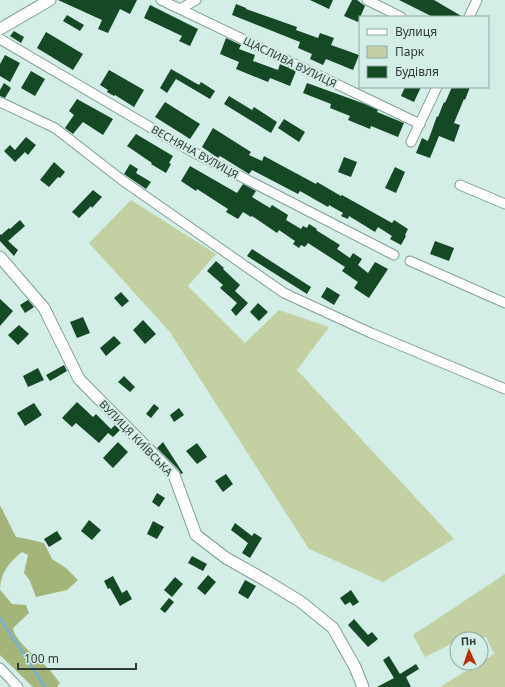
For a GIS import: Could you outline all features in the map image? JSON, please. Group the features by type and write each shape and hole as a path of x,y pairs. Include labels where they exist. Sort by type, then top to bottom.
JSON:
{"street":[{"path":"0,29 50,0"},
{"name":"ЩАСЛИВА ВУЛИЦЯ","path":"161,0 420,124"},
{"path":"180,9 196,0"},
{"path":"367,0 400,16"},
{"path":"469,16 477,0"},
{"name":"ВЕСНЯНА ВУЛИЦЯ","path":"0,40 189,150 394,255"},
{"path":"411,142 437,88"},
{"path":"0,102 55,128 122,180 284,293 371,333 505,389"},
{"path":"460,185 505,204"},
{"name":"ВУЛИЦЯ КИЇВСЬКА","path":"0,257 44,308 79,379 174,475 196,535 226,558 301,602 333,628 355,667 363,687"},
{"path":"410,261 505,303"},
{"path":"0,668 18,687"}],"green space":[{"path":"131,200 216,254 188,286 245,343 279,310 329,327 297,370 454,539 383,582 309,549 170,332 89,243"},
{"path":"0,505 16,537 44,543 52,559 66,568 78,580 67,590 36,597 30,581 24,573 28,555 22,552 6,568 2,578 0,590"},
{"path":"505,574 505,687 440,687 466,671 489,671 489,657 494,654 489,643 489,631 449,631 449,645 425,657 413,635"},
{"path":"0,590 12,604 26,605 29,613 13,628 22,644 48,668 60,683 57,687 33,687 0,655"}],"building":[{"path":"58,0 137,0 130,14 120,9 108,33 98,29 102,20"},
{"path":"310,0 333,0 329,9"},
{"path":"352,0 357,0 365,6 361,16 359,16 358,22 344,16"},
{"path":"399,0 434,0 461,16 431,16"},
{"path":"236,4 297,27 296,30 318,38 320,33 334,38 331,45 359,55 353,70 326,59 323,65 310,59 312,54 298,48 300,42 232,15"},
{"path":"150,5 198,29 190,46 179,41 182,36 144,18"},
{"path":"67,15 84,25 80,31 63,21"},
{"path":"14,31 24,37 21,43 10,36"},
{"path":"46,32 83,54 73,70 37,48"},
{"path":"226,38 241,45 239,49 255,55 253,61 278,70 280,64 296,71 290,86 270,78 268,82 236,69 239,62 220,54"},
{"path":"5,55 20,63 10,82 0,76 0,64"},
{"path":"171,69 199,85 201,82 215,91 210,99 176,79 167,93 160,88"},
{"path":"109,70 144,90 134,107 115,95 114,96 107,92 108,90 100,85"},
{"path":"31,71 45,79 35,96 21,88"},
{"path":"4,83 11,88 5,98 0,96 0,90"},
{"path":"307,83 365,104 378,110 377,112 404,123 398,137 371,126 370,129 348,120 350,116 330,108 331,104 303,93"},
{"path":"405,88 421,88 414,102 401,96"},
{"path":"452,88 470,88 454,123 460,125 454,142 439,136 430,158 416,153 422,138 428,141 437,116 438,117 444,102 445,103"},
{"path":"229,96 252,110 254,107 277,122 271,133 224,104"},
{"path":"77,99 113,119 103,135 83,122 73,134 65,128 74,115 69,111"},
{"path":"165,102 200,124 190,139 155,117"},
{"path":"284,119 305,132 299,142 278,128"},
{"path":"213,128 251,152 249,155 262,161 264,156 316,184 317,182 341,196 342,195 392,223 394,220 408,229 401,245 390,239 392,236 378,227 375,232 349,216 348,219 341,216 343,213 329,205 328,207 300,191 298,194 252,170 249,174 220,156 218,158 202,147"},
{"path":"136,134 173,156 166,173 127,146"},
{"path":"26,137 36,145 28,155 25,152 15,162 4,151 10,145 15,150"},
{"path":"344,157 357,162 351,177 338,172"},
{"path":"54,162 65,172 49,187 40,180"},
{"path":"130,164 138,169 136,173 151,182 146,189 124,174"},
{"path":"190,166 237,193 243,184 256,191 252,197 270,208 272,205 288,215 286,220 301,229 303,226 307,228 309,224 340,245 337,249 350,258 353,253 362,259 358,265 368,273 375,262 388,269 369,298 354,288 358,282 342,271 345,267 308,243 305,247 301,245 299,248 293,244 295,241 279,230 277,233 252,216 251,217 243,212 238,219 226,212 228,209 197,189 196,191 181,181"},
{"path":"395,167 405,172 396,193 385,188"},
{"path":"93,190 102,197 92,208 91,206 79,218 72,212"},
{"path":"20,220 25,226 8,241 18,250 14,256 0,241 0,234 1,235 9,228 10,229"},
{"path":"435,241 454,248 449,261 430,254"},
{"path":"252,249 311,287 307,294 247,256"},
{"path":"216,261 240,285 235,291 248,303 236,316 231,310 237,303 220,288 223,285 207,271"},
{"path":"327,287 340,295 334,305 321,297"},
{"path":"121,292 129,301 122,307 114,298"},
{"path":"0,299 13,311 0,326"},
{"path":"28,300 34,307 25,313 20,305"},
{"path":"258,303 268,312 259,321 250,312"},
{"path":"83,317 90,333 77,338 70,322"},
{"path":"143,320 156,334 145,344 133,330"},
{"path":"19,325 29,334 18,345 8,335"},
{"path":"114,336 121,343 106,356 100,348"},
{"path":"64,365 67,371 50,381 46,375"},
{"path":"38,368 44,380 28,387 23,376"},
{"path":"124,376 135,387 130,392 118,382"},
{"path":"77,402 93,417 96,414 111,429 115,425 120,430 113,437 108,433 99,443 76,423 72,427 62,418"},
{"path":"34,403 42,415 25,426 17,413"},
{"path":"154,404 159,408 151,418 146,414"},
{"path":"179,408 184,415 174,422 170,415"},
{"path":"118,442 128,452 113,468 103,458"},
{"path":"163,442 183,473 181,474 179,470 157,448"},
{"path":"197,443 207,457 197,464 186,451"},
{"path":"226,474 233,484 223,492 215,481"},
{"path":"157,493 165,498 159,507 152,502"},
{"path":"89,520 101,530 92,540 81,531"},
{"path":"153,521 164,527 157,539 147,534"},
{"path":"235,523 252,536 254,533 262,538 250,558 242,553 248,543 231,530"},
{"path":"57,531 62,539 49,547 44,539"},
{"path":"192,556 207,564 203,571 188,563"},
{"path":"208,575 216,582 205,595 197,588"},
{"path":"113,576 122,593 127,590 132,599 120,606 110,588 108,589 104,581"},
{"path":"175,577 183,584 172,597 164,590"},
{"path":"245,580 256,586 248,599 238,593"},
{"path":"351,590 359,602 353,606 350,602 345,605 340,598"},
{"path":"169,598 174,602 165,613 160,609"},
{"path":"354,619 368,635 372,632 378,639 368,647 348,625"},
{"path":"389,656 400,674 416,664 419,669 406,677 411,687 377,687 394,678 383,660"}],"waterway":[{"path":"0,618 45,687"}]}
